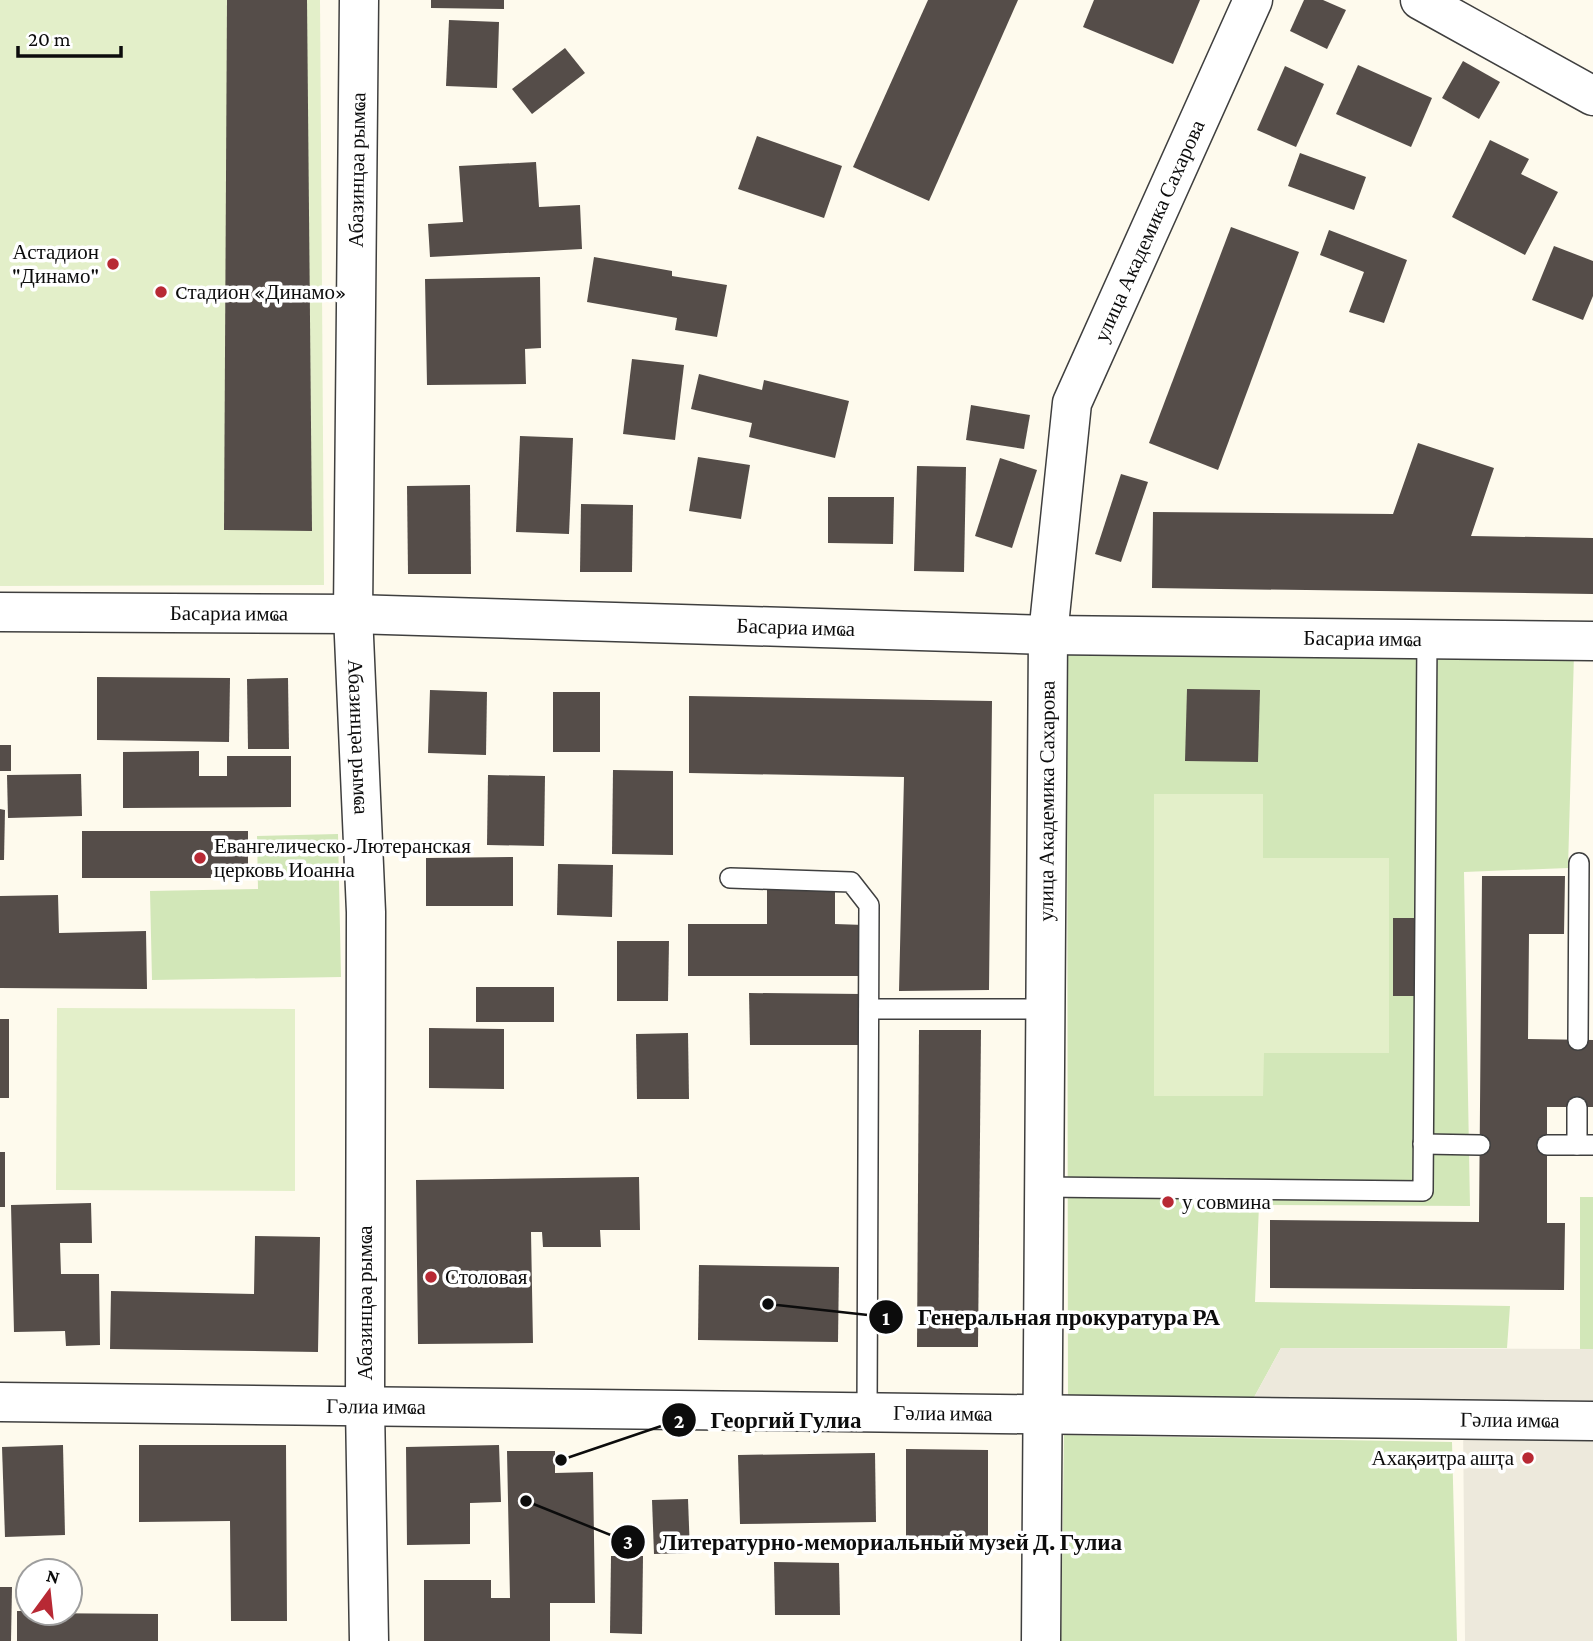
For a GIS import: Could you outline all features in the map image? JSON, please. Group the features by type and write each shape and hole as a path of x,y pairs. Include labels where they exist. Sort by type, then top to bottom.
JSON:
{"street":[{"name":"Абазинцәа рымҩа","path":"359,0 353,614 366,912 365,1405 369,1641"},
{"name":"улица Академика Сахарова","path":"1041,1641 1048,635 1072,402 1253,0"},
{"path":"1420,0 1593,96"},
{"name":"Басариа имҩа","path":"0,612 353,614 1048,635 1593,642"},
{"name":"Гәлиа имҩа","path":"0,1402 1593,1421"}],"lane":[{"path":"1044,1187 1423,1191 1427,638"},
{"path":"1578,1040 1579,863"},
{"path":"730,878 851,882 869,905 867,1412"},
{"path":"869,1009 1045,1009"},
{"path":"1547,1145 1585,1145 1577,1107"},
{"path":"1423,1144 1479,1145"}],"green space":[{"name":"Астадион \"Динамо\"","path":"0,0 320,0 324,585 0,586"},
{"path":"1067,650 1574,654 1568,868 1464,872 1470,1206 1259,1205 1255,1302 1510,1306 1507,1348 1281,1348 1252,1401 1068,1399"},
{"path":"1154,794 1263,794 1263,858 1389,858 1389,1053 1264,1053 1263,1096 1154,1096"},
{"path":"338,834 341,977 152,980 150,891 258,889 257,836"},
{"path":"57,1008 295,1009 295,1191 56,1190"},
{"path":"1580,1197 1593,1197 1593,1349 1580,1349"},
{"path":"1064,1435 1452,1442 1457,1641 1061,1641"}],"shaded area":[{"name":"Ахақәиҭра ашҭа","path":"1281,1348 1593,1349 1593,1641 1465,1641 1463,1420 1252,1401"}],"building":[{"path":"227,0 307,0 312,531 224,530"},
{"path":"431,0 504,0 504,9 431,8"},
{"path":"928,0 1018,0 929,201 853,167"},
{"path":"1094,0 1200,0 1173,64 1083,27"},
{"path":"1304,0 1323,0 1346,10 1327,49 1290,31"},
{"path":"449,20 499,22 497,88 446,86"},
{"path":"565,48 585,73 532,114 512,89"},
{"path":"1463,61 1500,82 1479,119 1442,98"},
{"path":"1358,65 1432,98 1411,147 1336,114"},
{"path":"1285,66 1324,84 1296,147 1257,130"},
{"path":"757,136 842,166 824,218 738,189"},
{"path":"1490,140 1529,159 1521,174 1558,192 1525,255 1452,217"},
{"path":"1300,153 1366,177 1354,210 1288,186"},
{"path":"536,162 539,207 580,205 582,249 430,257 428,224 463,222 459,166"},
{"path":"1231,227 1299,252 1218,470 1149,443"},
{"path":"1329,230 1407,260 1384,323 1349,312 1364,272 1320,255"},
{"path":"1554,246 1593,261 1593,296 1583,320 1532,300"},
{"path":"594,257 672,271 672,276 727,285 717,337 675,330 677,318 587,302"},
{"path":"540,277 541,348 525,349 526,384 427,385 425,279"},
{"path":"632,359 684,365 675,440 623,434"},
{"path":"699,374 762,390 764,380 849,401 835,458 749,437 752,423 691,409"},
{"path":"971,405 1030,415 1024,449 966,440"},
{"path":"520,436 573,438 569,534 516,532"},
{"path":"1418,443 1494,468 1471,536 1593,538 1593,594 1152,588 1153,512 1393,514"},
{"path":"698,457 750,465 741,519 689,511"},
{"path":"1000,458 1037,470 1012,548 975,536"},
{"path":"917,466 966,467 964,572 914,571"},
{"path":"1121,474 1148,482 1121,562 1095,554"},
{"path":"470,485 471,574 408,574 407,486"},
{"path":"828,497 894,497 893,544 828,543"},
{"path":"581,504 633,505 632,572 580,572"},
{"path":"97,677 230,678 229,742 97,740"},
{"path":"288,678 289,749 248,749 247,679"},
{"path":"1187,689 1260,690 1258,762 1185,761"},
{"path":"430,690 487,692 486,755 428,753"},
{"path":"553,692 600,692 600,752 553,752"},
{"path":"689,696 992,701 989,990 899,991 904,777 689,773"},
{"path":"0,745 11,745 11,771 0,771"},
{"path":"199,751 199,776 227,776 227,756 291,756 291,807 123,808 123,752"},
{"path":"613,770 673,771 673,855 612,854"},
{"path":"81,774 82,816 8,818 7,775"},
{"path":"488,775 545,776 544,846 487,845"},
{"path":"0,809 5,810 4,860 0,860"},
{"path":"82,831 248,831 248,878 82,878"},
{"path":"513,857 513,906 426,906 426,858"},
{"path":"558,864 613,865 612,917 557,915"},
{"path":"1482,876 1565,876 1564,934 1529,934 1528,1039 1593,1040 1593,1107 1547,1107 1547,1223 1565,1223 1564,1290 1270,1288 1270,1220 1479,1222"},
{"path":"767,886 835,886 835,924 864,925 864,976 688,976 688,924 767,924"},
{"path":"58,895 59,933 146,931 147,989 0,988 0,896"},
{"path":"1393,918 1418,918 1417,996 1393,996"},
{"path":"617,941 669,941 668,1001 617,1001"},
{"path":"476,987 554,987 554,1022 476,1022"},
{"path":"749,993 862,994 862,1045 750,1045"},
{"path":"0,1019 9,1019 9,1098 0,1098"},
{"path":"429,1028 504,1029 504,1089 429,1088"},
{"path":"919,1030 981,1030 978,1347 917,1347"},
{"path":"688,1033 689,1099 637,1099 636,1034"},
{"path":"0,1152 5,1152 5,1207 0,1207"},
{"path":"639,1177 640,1230 600,1230 601,1247 543,1247 542,1232 531,1232 533,1343 418,1344 416,1180"},
{"path":"91,1203 92,1243 60,1243 61,1274 99,1274 100,1345 66,1346 65,1331 14,1332 11,1205"},
{"path":"255,1236 320,1237 318,1352 110,1349 111,1291 254,1294"},
{"path":"699,1265 839,1267 838,1342 698,1340"},
{"path":"63,1445 65,1535 5,1537 2,1447"},
{"path":"139,1445 286,1445 287,1621 231,1621 230,1521 139,1522"},
{"path":"499,1445 501,1502 470,1503 470,1544 407,1545 406,1447"},
{"path":"906,1449 988,1450 988,1540 906,1539"},
{"path":"507,1451 555,1451 555,1473 593,1472 595,1603 550,1603 550,1641 424,1641 424,1580 491,1580 491,1598 510,1598"},
{"path":"875,1453 876,1522 740,1524 738,1455"},
{"path":"688,1499 690,1553 654,1554 652,1500"},
{"path":"611,1556 643,1556 642,1634 610,1633"},
{"path":"774,1562 839,1563 840,1615 775,1615"},
{"path":"0,1587 12,1587 11,1641 0,1641"},
{"path":"84,1613 158,1614 158,1641 17,1641 17,1627 84,1627"}],"place":[{"name":"Астадион \"Динамо\"","path":"113,264"},
{"name":"Cтадион «Динамо»","path":"161,292"},
{"name":"Евангелическо-Лютеранская церковь Иоанна","path":"200,858"},
{"name":"у совмина","path":"1168,1202"},
{"name":"Столовая","path":"431,1277"},
{"name":"Генеральная прокуратура РА","path":"768,1304"},
{"name":"Ахақәиҭра ашҭа","path":"1528,1458"},
{"name":"Георгий Гулиа","path":"561,1460"},
{"name":"Литературно-мемориальный музей Д. Гулиа","path":"526,1501"}]}
